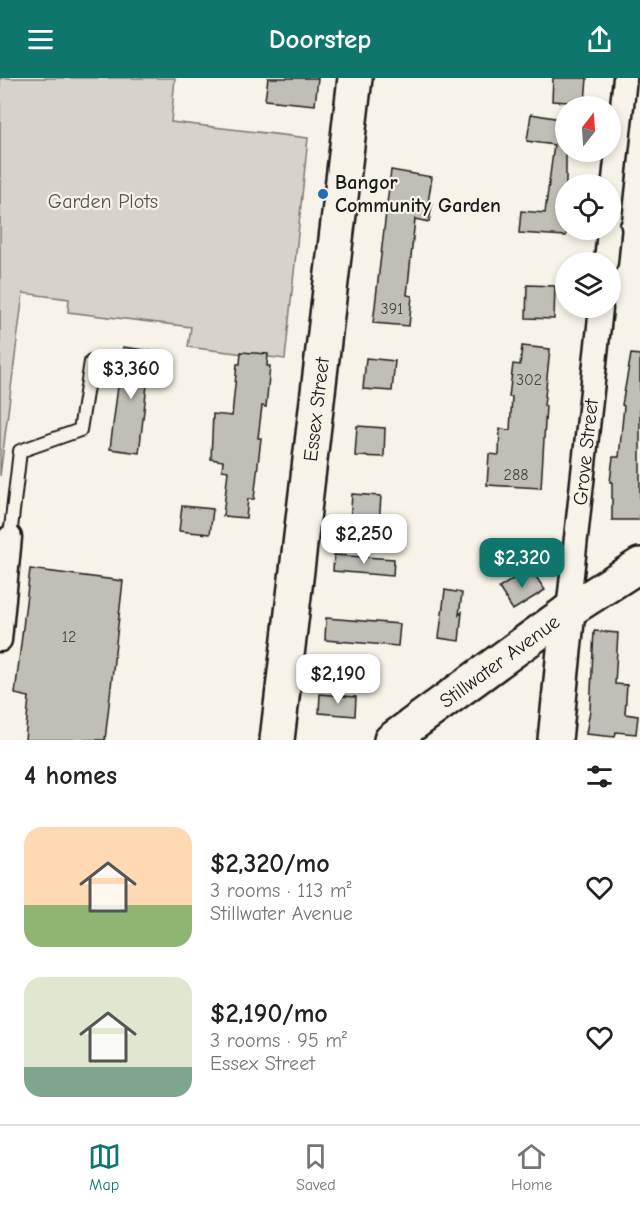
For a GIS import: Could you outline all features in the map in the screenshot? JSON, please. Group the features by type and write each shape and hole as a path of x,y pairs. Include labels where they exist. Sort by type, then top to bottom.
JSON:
{"street":[{"name":"Essex Street","path":"277,740 355,78"},
{"path":"615,174 625,78"},
{"name":"Grove Street","path":"555,740 600,318"},
{"path":"0,640 10,537"},
{"name":"Stillwater Avenue","path":"398,738 568,611 640,565"}],"lane":[{"path":"10,537 20,451 80,430 91,362"}],"green space":[{"name":"Garden Plots","path":"0,78 175,78 171,122 308,138 285,359 188,347 191,327 68,312 69,299 23,293 0,476"}],"building":[{"path":"268,78 318,78 315,105 265,100"},
{"path":"553,78 587,78 586,96 555,96 555,101 552,101"},
{"path":"531,114 555,118 555,162 566,162 566,174 555,174 555,235 519,233 521,211 545,213 554,145 527,141"},
{"path":"391,170 432,177 428,203 432,204 429,222 415,219 407,295 412,296 409,326 373,323"},
{"path":"527,285 555,286 554,319 526,318"},
{"path":"522,346 550,349 544,406 546,406 541,488 487,485 489,454 499,455 500,429 510,430 512,397 509,397 513,364 520,365"},
{"path":"123,347 151,351 139,453 110,449"},
{"path":"241,352 268,354 267,366 270,366 266,407 262,406 258,438 261,438 254,499 248,499 246,518 223,516 228,471 222,470 223,461 211,459 213,414 232,416 237,364 240,364"},
{"path":"631,354 640,355 640,520 612,520 612,482 610,482 613,457 619,457 624,406 622,405"},
{"path":"366,358 395,361 392,391 363,389"},
{"path":"357,426 385,428 384,457 355,456"},
{"path":"352,494 381,496 379,525 350,524"},
{"path":"182,506 213,509 210,534 179,531"},
{"path":"334,555 394,559 393,576 333,571"},
{"path":"530,568 545,590 513,610 499,588"},
{"path":"30,569 123,581 105,740 25,740 29,697 15,694"},
{"path":"445,590 462,593 459,641 439,638"},
{"path":"326,618 400,624 398,646 325,640"},
{"path":"594,631 618,633 615,684 627,685 625,714 638,716 636,734 616,732 615,737 586,734 590,710"},
{"path":"320,694 356,697 355,716 319,713"}],"place":[{"name":"Bangor Community Garden","path":"323,194"}]}
